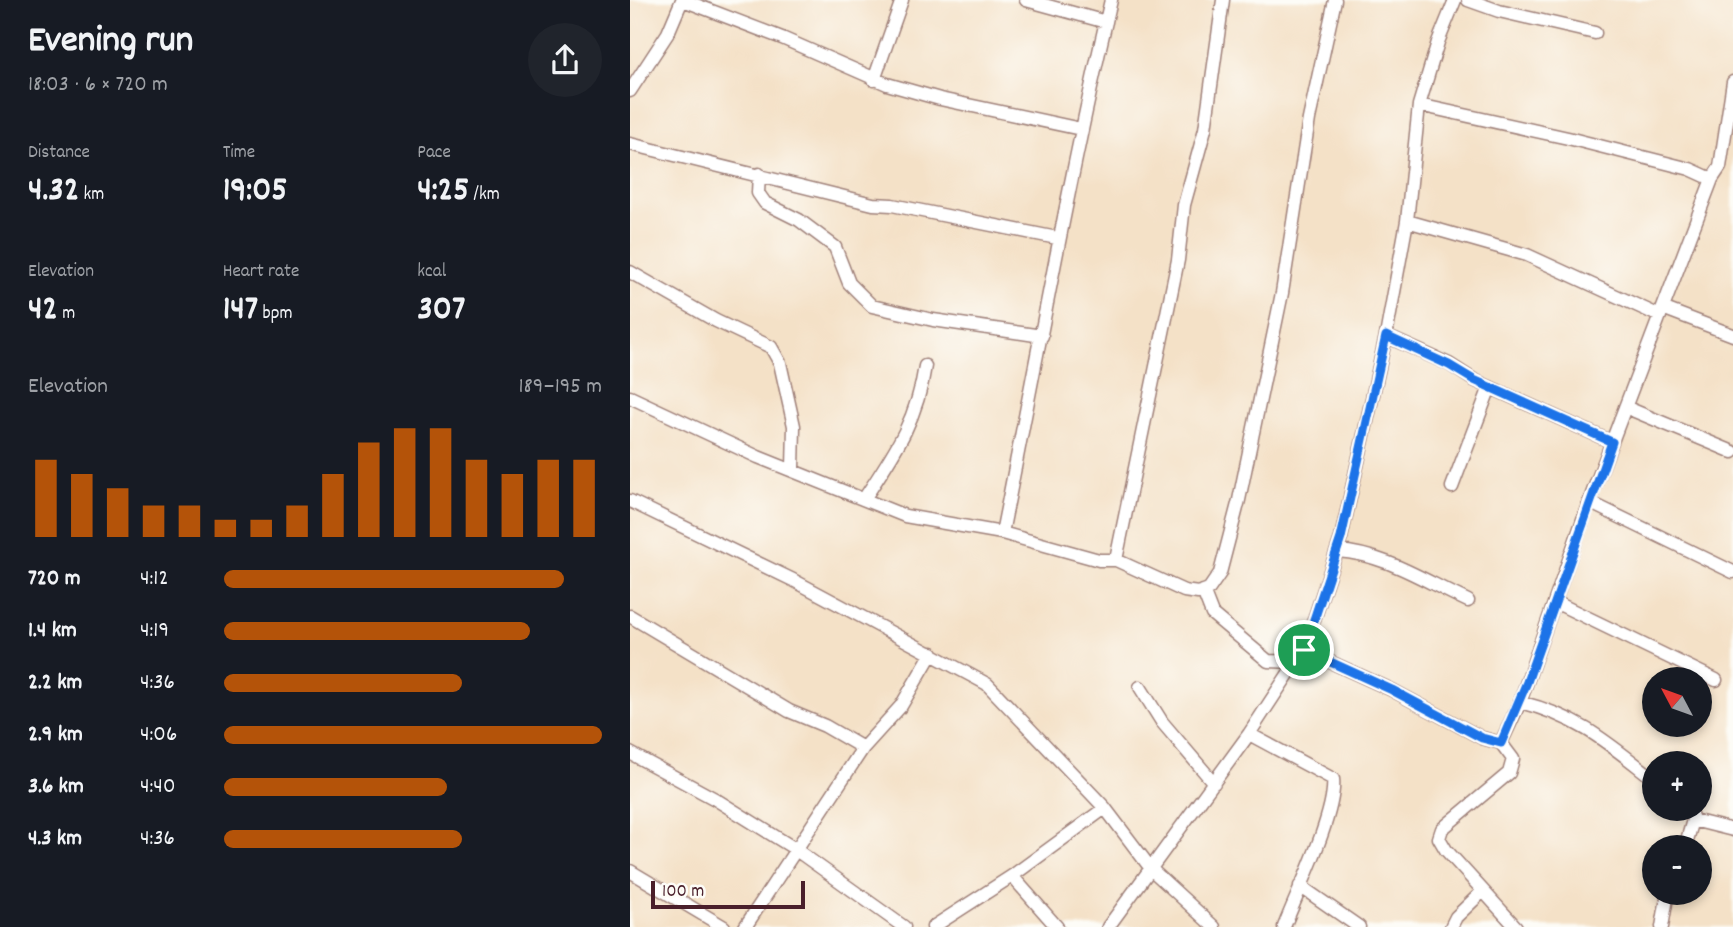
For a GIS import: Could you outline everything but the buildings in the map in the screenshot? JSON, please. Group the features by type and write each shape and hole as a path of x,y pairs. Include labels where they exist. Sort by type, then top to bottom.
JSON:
{"street":[{"path":"630,91 668,33 682,0 782,38 874,80 940,99 1081,129"},
{"path":"874,80 902,0"},
{"path":"1026,0 1106,22"},
{"path":"1002,533 1042,336 1057,238 1111,0"},
{"path":"1116,560 1178,260 1184,205 1205,129 1223,0"},
{"path":"630,397 758,457 905,516 1002,533 1099,560 1116,560 1184,591 1203,592 1209,589 1220,573 1239,500 1282,293 1309,119 1335,0"},
{"path":"1108,927 1249,734 1304,650 1337,551 1386,336 1408,221 1419,105 1438,42 1455,0"},
{"path":"1468,0 1499,11 1595,33"},
{"path":"1501,743 1520,702 1589,502 1712,179 1727,169 1733,82"},
{"path":"1419,105 1569,138 1690,169 1712,179"},
{"path":"630,144 873,204 892,205 1057,238"},
{"path":"759,174 758,193 765,203 799,220 835,247 849,283 872,306 933,320 1042,336"},
{"path":"1408,221 1527,255 1662,312 1733,335"},
{"path":"630,272 716,321 771,347 783,375 794,426 793,469"},
{"path":"1386,336 1612,442"},
{"path":"864,499 906,435 921,392 925,366"},
{"path":"1452,487 1490,387"},
{"path":"1626,407 1733,452"},
{"path":"630,501 793,580 987,684 1105,808 1152,870 1214,927"},
{"path":"1589,502 1733,572"},
{"path":"1337,551 1362,552 1392,562 1468,601"},
{"path":"1203,592 1212,614 1268,660 1296,662"},
{"path":"1555,602 1716,680"},
{"path":"630,616 789,711 825,726 863,748"},
{"path":"1304,650 1392,690 1482,738 1501,743 1513,759 1509,773 1440,834 1446,850 1516,927"},
{"path":"745,927 797,852 807,831 863,748 901,706 932,653"},
{"path":"1140,687 1162,722 1214,783"},
{"path":"1520,702 1556,711 1583,725 1642,770"},
{"path":"1249,734 1333,779 1334,789 1326,818 1284,927"},
{"path":"630,753 715,799 904,927"},
{"path":"933,927 1012,876 1105,808"},
{"path":"1709,821 1733,830"},
{"path":"630,871 724,927"},
{"path":"1012,876 1057,927"},
{"path":"1300,886 1359,927"},
{"path":"1451,927 1456,918 1483,891"},
{"path":"1662,927 1666,905"}],"route":[{"path":"1386,336 1449,365 1474,380 1612,442 1520,702 1501,743 1482,738 1392,690 1304,650 1341,538 1374,380 1386,336"}]}
